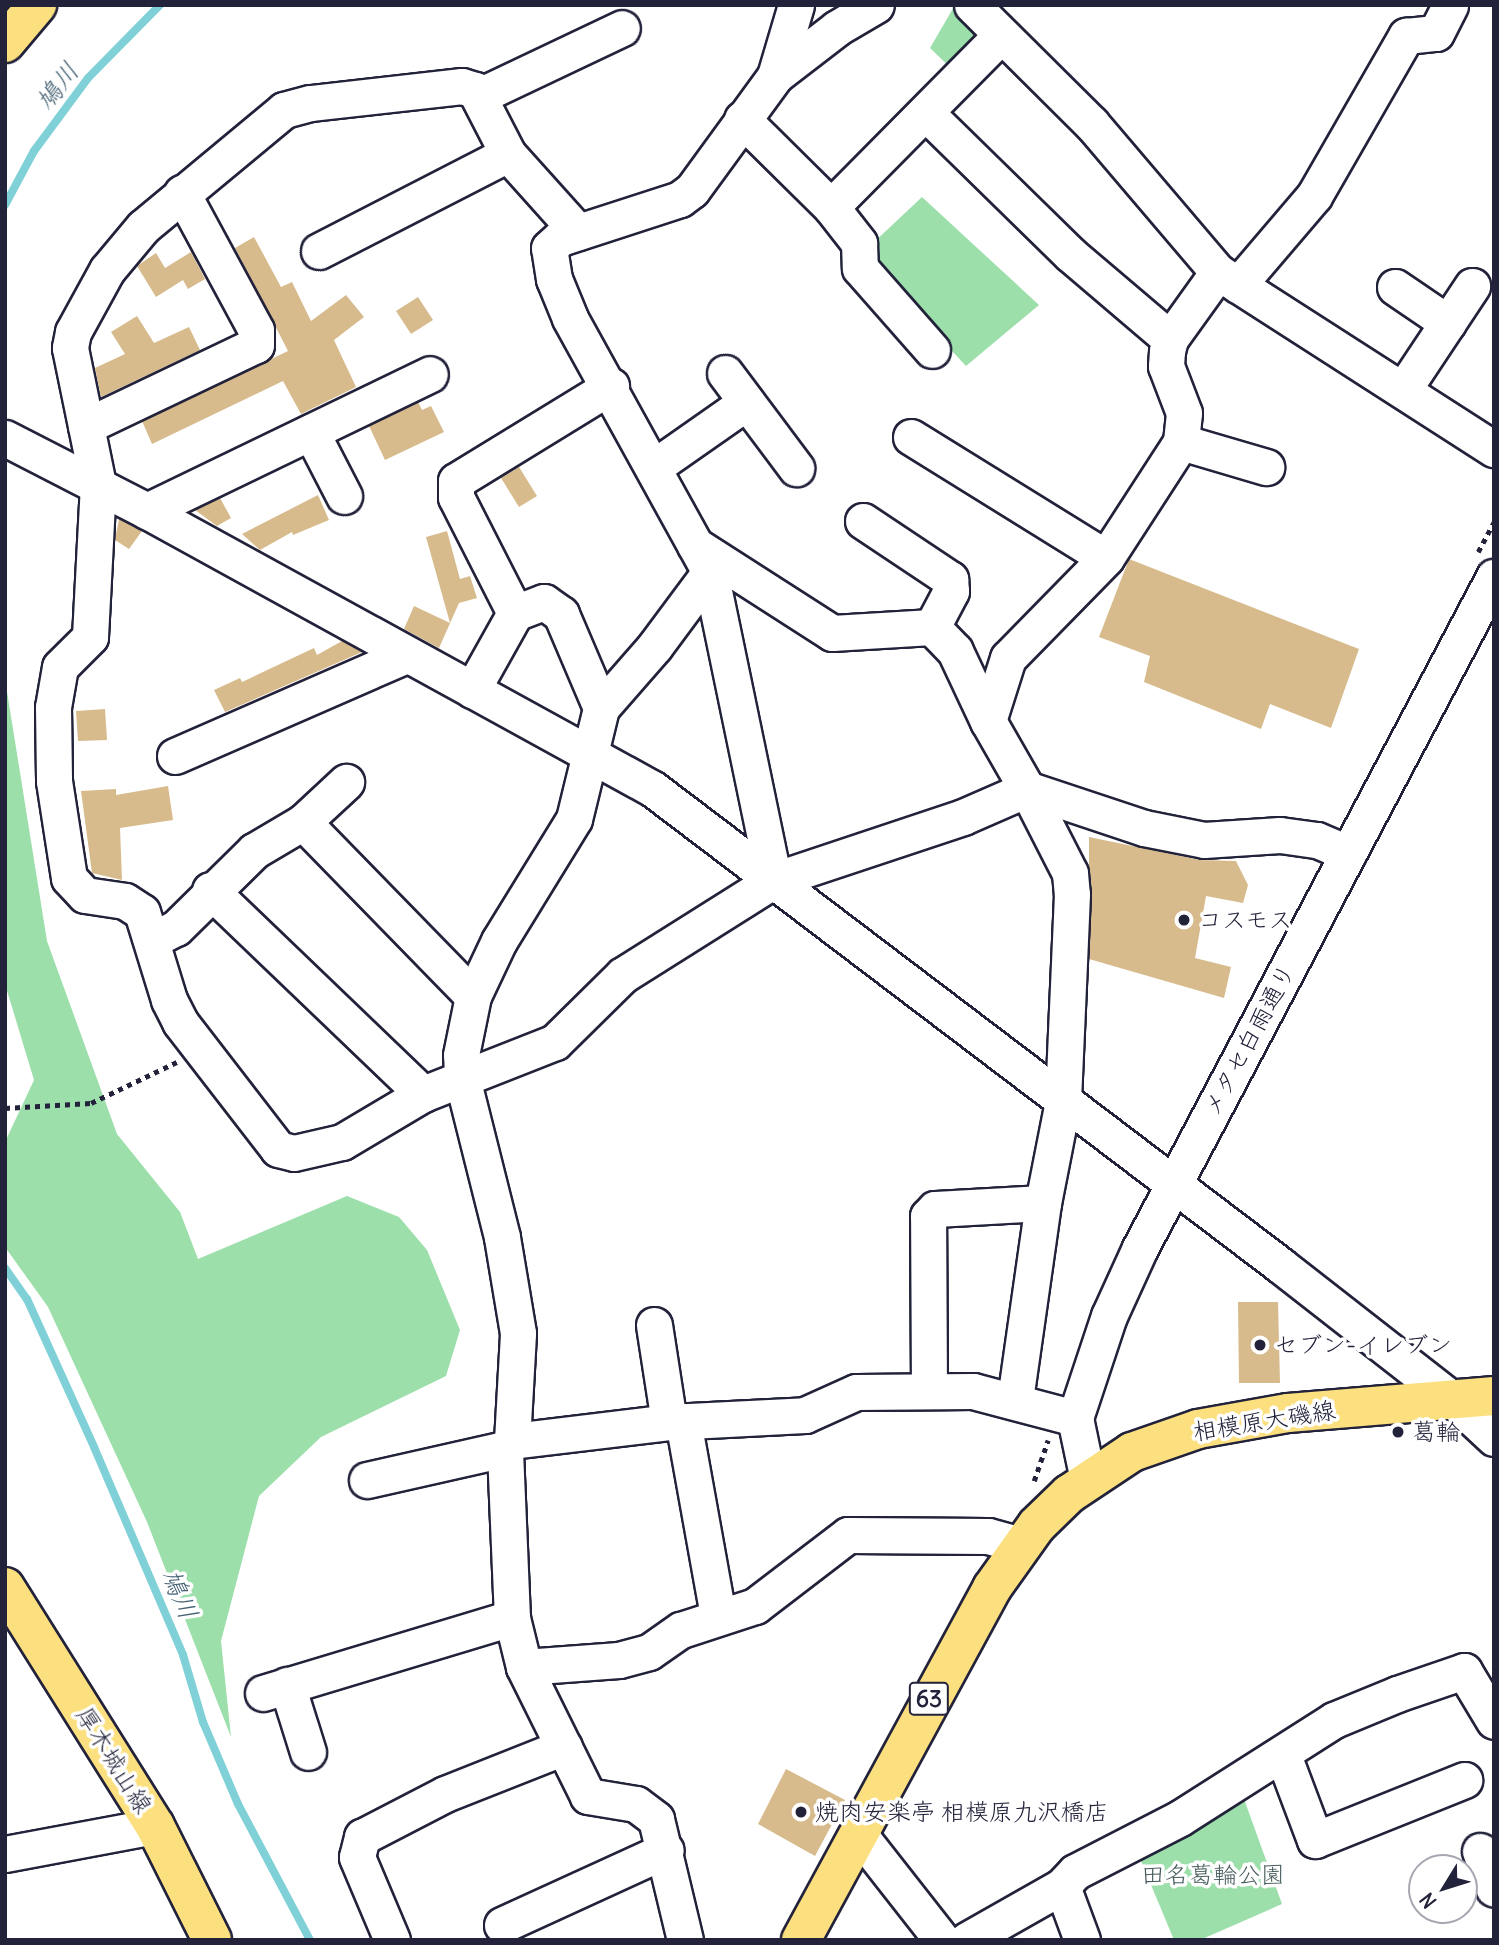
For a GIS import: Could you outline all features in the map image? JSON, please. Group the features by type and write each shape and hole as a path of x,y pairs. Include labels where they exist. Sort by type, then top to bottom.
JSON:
{"main road":[{"path":"5,43 37,5"},
{"name":"相模原大磯線","path":"808,1936 858,1833 951,1659 1021,1545 1051,1510 1088,1480 1132,1452 1212,1426 1288,1413 1494,1396"},
{"name":"厚木城山線","path":"5,1587 18,1628 155,1826 212,1940"}],"street":[{"path":"775,76 796,5"},
{"path":"774,880 702,559 611,386 570,318 548,254 552,243 578,232 680,199 703,178 742,119 775,76 837,28 876,5"},
{"path":"972,5 1091,122 1228,279 1494,449"},
{"path":"988,721 1008,658 1106,558 1181,442 1184,413 1166,366 1170,339 1314,196 1406,36 1436,33 1450,5"},
{"path":"479,96 622,28"},
{"path":"831,207 1001,35"},
{"path":"578,232 508,155 479,96 462,86 290,108 181,193 143,227 107,270 73,332 71,367 98,484 92,628 85,644 68,656 57,675 54,781 73,885 85,895 130,903 142,912 169,1000 202,1048 285,1152 342,1142 423,1094 555,1042 622,975 774,880 963,817 1027,789 1144,828 1204,840 1280,835 1317,840 1348,853"},
{"path":"926,113 1070,254 1170,339"},
{"path":"742,119 831,207 859,243 860,268 932,349"},
{"path":"319,251 508,155"},
{"path":"86,426 256,345 256,330 181,193"},
{"path":"1404,390 1472,286"},
{"path":"1395,287 1448,323"},
{"path":"725,373 796,468"},
{"path":"147,511 430,374"},
{"path":"514,613 456,497 456,481 611,386"},
{"path":"654,467 747,402"},
{"path":"311,432 344,496"},
{"path":"911,437 1106,558"},
{"path":"5,438 98,484 653,789 1453,1400 1494,1438"},
{"path":"1181,442 1266,467"},
{"path":"863,522 950,579 951,591 932,627"},
{"path":"702,559 832,633 932,627"},
{"path":"685,1940 666,1850 649,1810 588,1796 524,1667 512,1618 508,1445 518,1333 502,1237 462,1078 461,1055 473,996 499,942 574,819 601,708 702,559"},
{"name":"メタセ白雨通り","path":"1062,1426 1110,1316 1173,1186 1494,577"},
{"path":"472,690 514,613 544,602 556,608 601,708"},
{"path":"932,627 954,651 988,721 1070,873 1063,1101 1043,1203 1015,1400"},
{"path":"175,756 406,655"},
{"path":"152,940 176,928 210,890 254,851 303,822 346,782"},
{"path":"303,822 473,996"},
{"path":"210,890 423,1094"},
{"path":"929,1391 928,1216 935,1209 1043,1203"},
{"path":"654,1325 718,1616"},
{"path":"367,1480 508,1445 676,1421 805,1415 856,1392 929,1391 973,1391 1015,1400 1062,1426 1088,1480"},
{"path":"524,1667 619,1660 649,1652 681,1630 755,1606 848,1535 988,1536 1021,1545"},
{"path":"308,1752 275,1689 512,1618"},
{"path":"967,1940 1062,1886 1075,1872 1180,1818 1241,1776 1283,1755 1334,1720 1460,1670 1470,1675 1494,1721"},
{"path":"392,1940 357,1857 362,1837 445,1794 564,1747"},
{"path":"1283,1755 1319,1850 1464,1780"},
{"path":"5,1854 155,1826"},
{"path":"858,1833 942,1940"},
{"path":"497,1923 666,1850"},
{"path":"1479,1851 1494,1889"},
{"path":"1062,1886 1083,1940"}],"path":[{"path":"5,1108 91,1103 202,1048"},
{"path":"1030,1492 1062,1426"}],"green space":[{"path":"955,5 992,35 956,73 930,48"},
{"path":"922,197 1039,305 966,366 869,262 871,245"},
{"path":"5,679 47,941 117,1134 180,1212 198,1259 347,1196 399,1217 427,1250 460,1330 446,1376 321,1437 259,1496 221,1641 231,1737 147,1522 48,1307 5,1247 5,1142 34,1080 5,984"},
{"name":"田名葛輪公園","path":"1240,1788 1282,1904 1200,1940 1174,1940 1136,1849"}],"building":[{"path":"254,237 281,287 292,282 311,321 346,295 364,317 334,340 356,387 301,414 283,381 152,444 142,421 288,351 235,248"},
{"path":"191,252 205,279 188,289 183,280 156,297 137,266 156,253 165,268"},
{"path":"418,297 433,320 411,334 396,311"},
{"path":"137,316 154,343 189,327 200,350 101,397 95,368 125,354 111,332"},
{"path":"418,402 422,410 431,406 444,432 385,460 369,426"},
{"path":"519,467 537,496 519,507 501,478"},
{"path":"318,495 329,520 293,535 292,532 260,550 242,534"},
{"path":"220,498 231,518 217,526 195,510"},
{"path":"119,519 142,531 129,549 115,540"},
{"path":"447,531 460,579 470,576 477,598 459,603 439,648 404,629 414,606 450,623 426,537"},
{"path":"1129,559 1359,649 1331,728 1270,704 1261,729 1144,682 1150,656 1099,637"},
{"path":"342,641 362,652 225,712 214,690 240,678 242,682 314,648 317,655"},
{"path":"105,709 107,740 78,741 76,711"},
{"path":"168,786 173,820 120,828 122,880 92,873 81,791 116,789 116,795"},
{"path":"1089,837 1200,860 1236,861 1248,885 1243,903 1206,896 1195,958 1231,967 1224,998 1089,959"},
{"path":"1238,1302 1278,1302 1280,1383 1239,1383"},
{"name":"焼肉安楽亭 相模原九沢橋店","path":"786,1769 845,1800 815,1856 758,1824"}],"waterway":[{"name":"鳩川","path":"5,205 34,151 88,78 160,5"},
{"name":"鳩川","path":"5,1268 27,1299 94,1447 183,1655 203,1722 238,1804 310,1940"}],"place":[{"name":"コスモス","path":"1184,920"},
{"name":"セブン-イレブン","path":"1260,1345"},
{"name":"葛輪","path":"1398,1432"},
{"name":"焼肉安楽亭 相模原九沢橋店","path":"801,1812"}]}
